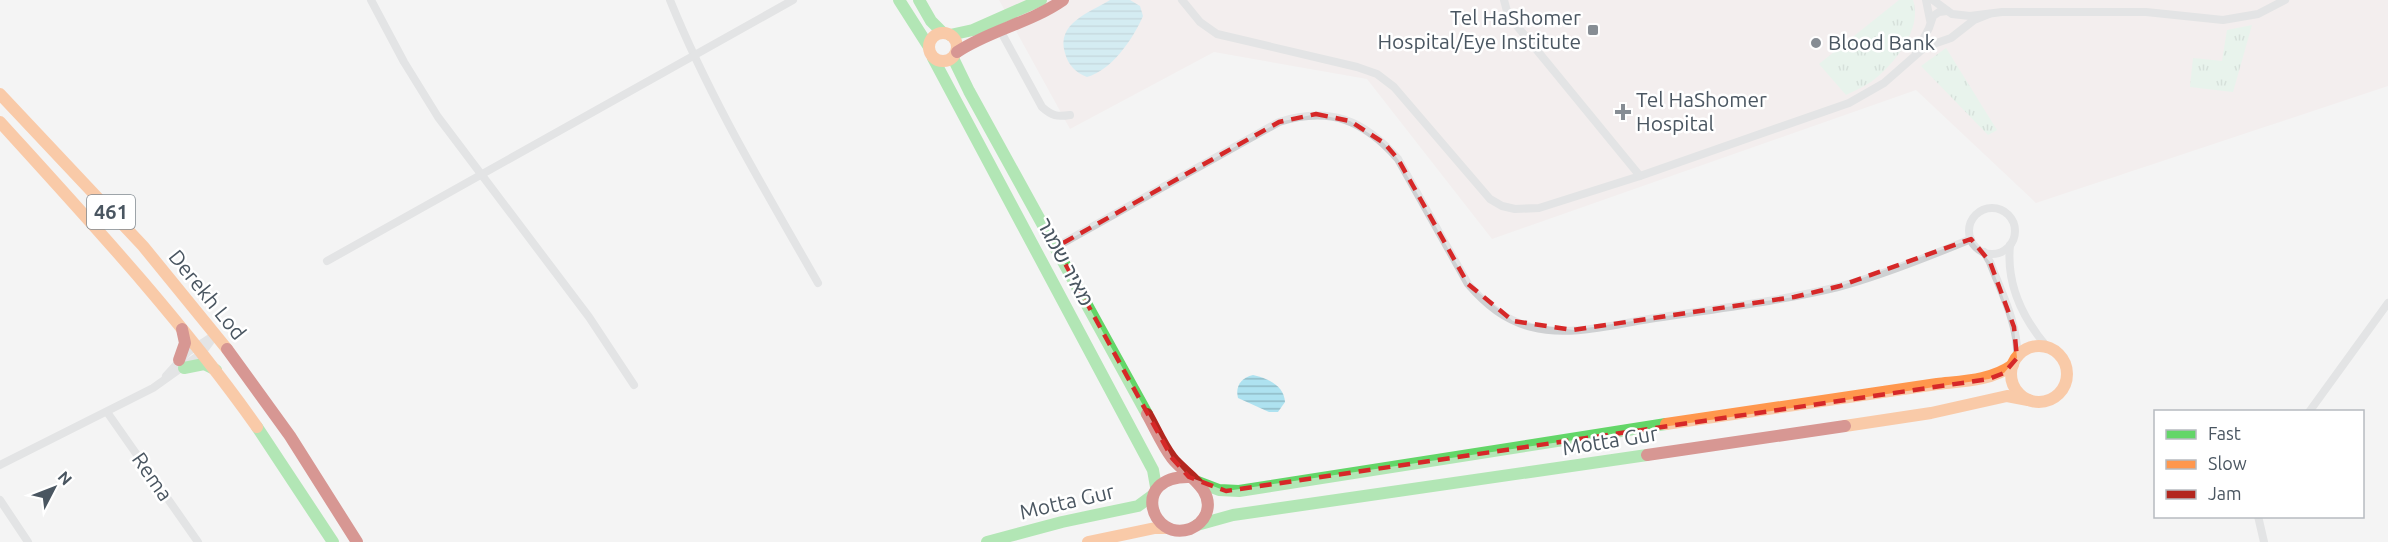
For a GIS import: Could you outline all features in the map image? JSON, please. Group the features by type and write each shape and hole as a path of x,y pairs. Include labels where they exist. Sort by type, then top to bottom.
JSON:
{"street":[{"path":"371,0 424,96 480,175 582,308 634,385"},
{"path":"670,0 694,55 738,142 818,283"},
{"path":"327,261 793,0"},
{"name":"מאיר שמגר","path":"899,0 931,52 1153,470 1155,491"},
{"path":"919,0 931,21 957,42 955,55"},
{"path":"1041,0 973,30 935,35 931,52 945,62 972,41 1036,17 1063,0"},
{"path":"1182,0 1200,22 1216,34 1357,67 1377,74 1388,81 1404,98 1490,199 1502,206 1527,210 1640,176 1849,103 1879,87 1916,54 1934,43 1946,40 1974,20 1989,14"},
{"path":"1504,0 1508,15 1640,176"},
{"path":"1926,0 1930,24 1936,38 1946,40"},
{"path":"1933,0 1950,13 1958,25 1956,33"},
{"path":"1916,54 1935,14 1950,13 1970,16 2002,12 2146,12 2223,20 2258,14 2285,0"},
{"path":"1000,30 1042,107 1058,117 1070,115"},
{"name":"מאיר שמגר","path":"955,55 964,83 1172,458 1193,479"},
{"name":"Derekh Lod","path":"0,94 143,246 216,334 290,436 357,542"},
{"path":"1056,247 1279,122 1298,116 1316,114 1350,121 1369,130 1384,143 1398,159 1468,284 1497,312 1533,328 1573,330 1794,297 1840,286 1971,239"},
{"name":"Derekh Lod","path":"0,122 144,282 199,349 288,471 333,542"},
{"path":"2028,400 2013,384 2018,346 2014,327 1990,262 1971,239 1969,229 1974,216 1982,210 1996,208 2008,215 2014,224 2008,264 2010,278 2017,300 2030,325 2048,348"},
{"path":"1984,252 1997,253 2010,244"},
{"path":"2310,410 2388,303"},
{"path":"181,327 185,343 182,364"},
{"path":"0,465 153,388 216,334"},
{"name":"Motta Gur","path":"1193,479 1219,490 1239,490 1466,454 1927,386 1989,379 2004,373 2026,350 2034,347 2048,348 2061,357 2066,365 2065,384 2061,391 2050,400 2041,402 2007,396 1931,413 1233,515 1197,525"},
{"path":"182,364 204,364 216,371"},
{"name":"Rema","path":"107,412 198,542"},
{"path":"1180,475 1193,479 1204,489 1208,507 1205,516 1197,525 1182,531 1167,528 1157,520 1153,511 1155,491 1170,477 1180,475"},
{"name":"Motta Gur","path":"987,542 1062,522 1138,506 1155,491"},
{"path":"0,500 28,542"},
{"path":"2258,518 2264,542"},
{"name":"Motta Gur","path":"1088,542 1155,528 1167,528"}],"highlighted area":[{"path":"1316,114 1350,121 1384,143 1398,159 1468,284 1513,321 1573,330 1794,297 1840,286 1971,239 1990,262 2014,327 2017,358 2004,373 1989,379 1226,491 1189,477 1172,458 1056,247 1279,122"}],"shaded area":[{"name":"Tel HaShomer Hospital","path":"999,0 2388,0 2388,86 2036,203 1916,90 1492,239 1367,79 1214,52 1070,129"}],"green space":[{"path":"1899,0 1913,0 1915,11 1914,23 1904,46 1880,75 1846,95 1819,64"},
{"path":"2252,25 2233,92 2190,87 2193,58 2222,61 2227,30"},
{"path":"1946,48 1997,130 1988,135 1921,66"}],"water":[{"path":"1110,0 1130,0 1140,6 1143,16 1134,34 1113,61 1087,77 1070,65 1063,43 1065,34 1076,20"},
{"path":"1253,375 1269,380 1282,391 1285,402 1278,412 1269,412 1238,398 1237,390 1240,383"}],"traffic: fast":[{"path":"899,0 929,47"},
{"path":"919,0 931,21 943,33"},
{"path":"950,35 973,30 1041,0"},
{"path":"933,58 1153,470 1156,487"},
{"path":"953,58 1147,414"},
{"path":"184,368 204,364 216,370"},
{"path":"1198,482 1219,490 1239,491 1666,424"},
{"path":"257,427 333,542"},
{"path":"1197,525 1233,515 1647,455"},
{"path":"987,542 1062,522 1138,506 1153,495"}],"traffic: slow":[{"path":"943,33 953,37 957,47 953,57 943,61 933,57 929,47 933,37 943,33"},
{"path":"0,94 143,246 227,349"},
{"path":"0,122 165,308 257,427"},
{"path":"2039,346 2050,348 2059,354 2065,363 2067,374 2065,385 2059,394 2050,400 2039,402 2028,400 2019,394 2013,385 2011,374 2013,363 2019,354 2028,348 2039,346"},
{"path":"1666,424 1976,379 1995,374 2013,365"},
{"path":"1845,426 1931,413 2007,396 2028,400"},
{"path":"1088,542 1155,528 1167,528"}],"traffic: jam":[{"path":"957,52 970,44 1037,15 1063,0"},
{"path":"179,360 185,343 182,329"},
{"path":"227,349 290,436 357,542"},
{"path":"1147,414 1172,458 1197,483 1207,497 1206,514 1201,521 1190,529 1176,530 1165,526 1157,518 1153,508 1153,496 1159,487 1171,479 1189,477"},
{"path":"1647,455 1845,426"}],"place":[{"name":"Tel HaShomer Hospital/Eye Institute","path":"1593,30"},
{"name":"Blood Bank","path":"1816,43"},
{"name":"Tel HaShomer Hospital","path":"1623,112"}]}
